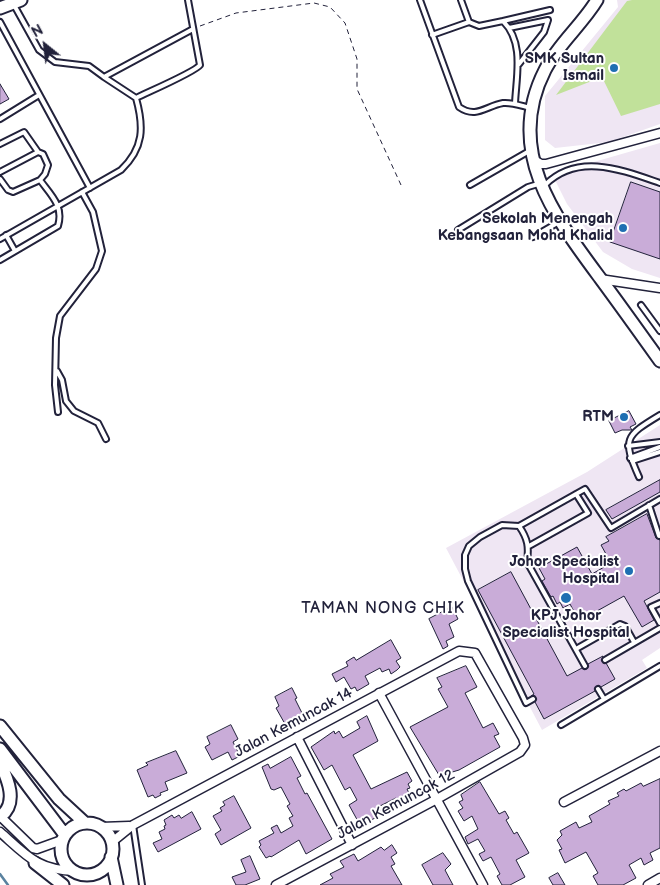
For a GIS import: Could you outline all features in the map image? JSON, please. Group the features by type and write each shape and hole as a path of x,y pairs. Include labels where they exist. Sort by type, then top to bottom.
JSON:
{"main road":[{"path":"597,0 545,69 533,109 533,155 541,187 559,221 660,361"},
{"path":"0,8 17,2"},
{"path":"0,726 59,799 85,823 102,828 112,842 111,857 117,885"},
{"path":"0,750 64,838"},
{"path":"0,762 11,800 10,807 0,816"},
{"path":"85,823 74,827 64,838 61,848 64,861 78,872 87,885"},
{"path":"78,872 99,871 111,857"},
{"path":"35,863 63,885"}],"street":[{"path":"533,155 540,164 546,164 660,133"},
{"path":"600,279 660,288"},
{"name":"Jalan Kemuncak 14","path":"112,842 133,825 459,650 469,650 475,653 525,745"},
{"path":"378,693 483,885"},
{"path":"297,737 352,845"},
{"name":"Jalan Kemuncak 12","path":"276,885 437,799 520,752 525,745"},
{"path":"564,802 660,751"},
{"path":"0,816 33,848 37,849 64,838"},
{"name":"Jalan Kemuncak 14","path":"102,828 133,825"},
{"path":"0,832 35,863 63,871 78,872"},
{"path":"648,885 660,878"}],"lane":[{"path":"136,98 196,70 200,64 188,0"},
{"path":"420,0 459,108 465,112 479,113 504,103 533,109"},
{"path":"461,0 469,22"},
{"path":"0,239 121,170 129,163 140,144 140,112 136,98 89,66 55,62 39,50 17,2"},
{"path":"432,35 469,22 478,26 550,10"},
{"path":"509,28 548,20 544,32 520,64"},
{"path":"503,21 509,28 520,64 515,104"},
{"path":"0,22 90,188"},
{"path":"104,77 192,29"},
{"path":"0,119 39,95"},
{"path":"0,144 24,132 38,152 43,154 48,165 45,174 40,180 13,192 8,190 0,179"},
{"path":"0,172 38,152"},
{"path":"470,186 533,155"},
{"path":"458,230 528,186 541,187 573,168 588,166 615,168 660,183"},
{"path":"0,260 58,226 61,215 58,205 40,180"},
{"path":"58,412 56,338 60,316 96,269 102,251 93,212 82,192"},
{"path":"533,237 559,221"},
{"path":"6,235 14,252"},
{"path":"641,305 660,331"},
{"path":"56,369 62,380 66,401 74,410 98,423 106,439"},
{"path":"639,477 631,459 628,446 635,430 660,415"},
{"path":"628,446 660,442"},
{"path":"631,459 660,447"},
{"path":"631,459 660,452"},
{"path":"533,699 526,703 468,581 465,555 469,546 480,536 502,525 519,526 585,489 611,528 660,500"},
{"path":"529,546 588,512 576,494"},
{"path":"649,505 659,536"},
{"path":"519,526 526,536 529,546 527,562 585,666"},
{"path":"660,603 651,607 660,623"},
{"path":"576,648 620,624 625,626 634,642"},
{"path":"605,660 660,628"},
{"path":"561,725 660,666"},
{"path":"598,689 604,699"},
{"path":"133,825 142,885"}],"path":[{"path":"192,29 236,13 314,3 330,7 345,23 357,59 357,88 401,185"}],"shaded area":[{"name":"SMK Sultan Ismail","path":"617,0 660,0 660,124 609,142 555,148 545,140 545,96 618,7"},
{"name":"Sekolah Menengah Kebangsaan Mohd Khalid","path":"660,143 660,278 632,269 603,252 567,204 552,174"},
{"name":"KPJ Johor Specialist Hospital","path":"660,425 660,648 642,660 647,668 542,730 446,548 587,472"}],"green space":[{"path":"660,0 660,104 621,116 602,77 556,95 627,1"}],"building":[{"path":"0,84 9,99 0,104"},
{"path":"631,182 660,192 660,259 610,242"},
{"name":"RTM","path":"629,411 636,424 630,427 632,430 622,430 615,433 609,421"},
{"path":"660,480 660,492 612,519 606,510"},
{"name":"Johor Specialist Hospital","path":"647,514 656,538 660,540 660,592 644,601 654,620 642,627 624,596 579,621 570,604 563,608 560,602 557,604 542,581 545,579 539,568 577,547 592,574 611,563 601,545 609,541 606,537"},
{"path":"511,572 567,676 582,668 587,669 588,664 603,656 602,661 606,663 615,679 601,687 597,686 595,691 544,719 535,702 536,698 531,696 534,694 478,590"},
{"path":"452,607 458,619 449,624 454,637 446,641 448,646 443,649 429,619"},
{"path":"391,640 401,658 396,661 400,667 397,670 391,674 389,669 382,672 380,668 365,676 369,684 357,691 355,687 351,689 344,677 336,682 332,674 348,666 346,662 354,657 356,660"},
{"path":"466,666 477,687 465,693 483,728 493,723 499,734 494,736 500,747 459,770 449,773 448,771 439,775 410,727 448,707 438,689 442,687 437,678"},
{"path":"292,688 303,715 285,724 276,708 279,706 275,697"},
{"path":"367,716 378,741 353,755 371,789 407,772 412,781 408,784 410,788 407,789 411,797 399,803 396,798 380,806 384,814 360,825 349,805 357,800 350,787 345,790 332,765 324,770 311,747 334,731 335,734 339,731 343,738 360,728 357,722"},
{"path":"231,725 238,739 233,742 240,756 232,760 228,752 212,760 205,747 210,744 207,737"},
{"path":"176,751 187,773 165,782 168,790 160,793 161,795 155,798 153,795 148,797 137,770 148,765 146,763"},
{"path":"291,757 301,776 297,778 305,794 307,793 332,839 306,854 299,840 271,857 266,858 259,847 261,845 259,841 274,833 271,828 277,825 281,833 293,826 289,818 293,816 287,806 290,804 281,787 274,790 271,789 262,767 268,764 270,768"},
{"path":"660,779 660,848 650,853 653,860 644,865 641,858 629,865 636,878 623,885 598,885 593,876 598,873 586,852 565,863 559,850 562,849 557,840 562,835 560,831 576,822 579,828 592,822 589,816 610,804 608,801 619,796 617,793 624,789 626,791 641,783 643,786"},
{"path":"480,782 499,814 505,811 509,818 506,820 514,834 517,832 529,853 516,860 525,877 510,885 502,885 497,876 500,874 491,857 483,861 479,854 485,851 478,839 468,844 465,837 478,829 472,816 464,821 458,811 463,808 459,802 463,800 461,795"},
{"path":"234,796 251,828 221,845 215,834 221,830 213,816 222,811 220,808 225,805 223,802"},
{"path":"192,812 201,829 158,852 153,843 162,839 159,832 165,829 164,820 172,815 174,818 179,815 181,818"},
{"path":"392,845 397,853 391,857 395,864 391,866 402,885 320,885 333,878 330,874 344,867 340,861 354,854 358,861 381,847 384,850"},
{"path":"443,853 451,864 445,870 453,885 433,885 422,865"},
{"path":"250,856 260,879 245,885 236,885 232,877 246,872 241,860"},
{"path":"558,873 565,885 553,885 549,878"}],"waterway":[{"path":"0,874 8,885"}],"place":[{"name":"SMK Sultan Ismail","path":"614,68"},
{"name":"Sekolah Menengah Kebangsaan Mohd Khalid","path":"623,228"},
{"name":"RTM","path":"624,417"},
{"name":"Johor Specialist Hospital","path":"629,571"},
{"name":"KPJ Johor Specialist Hospital","path":"566,598"}],"district":[{"name":"TAMAN NONG CHIK","path":"383,609"}]}
